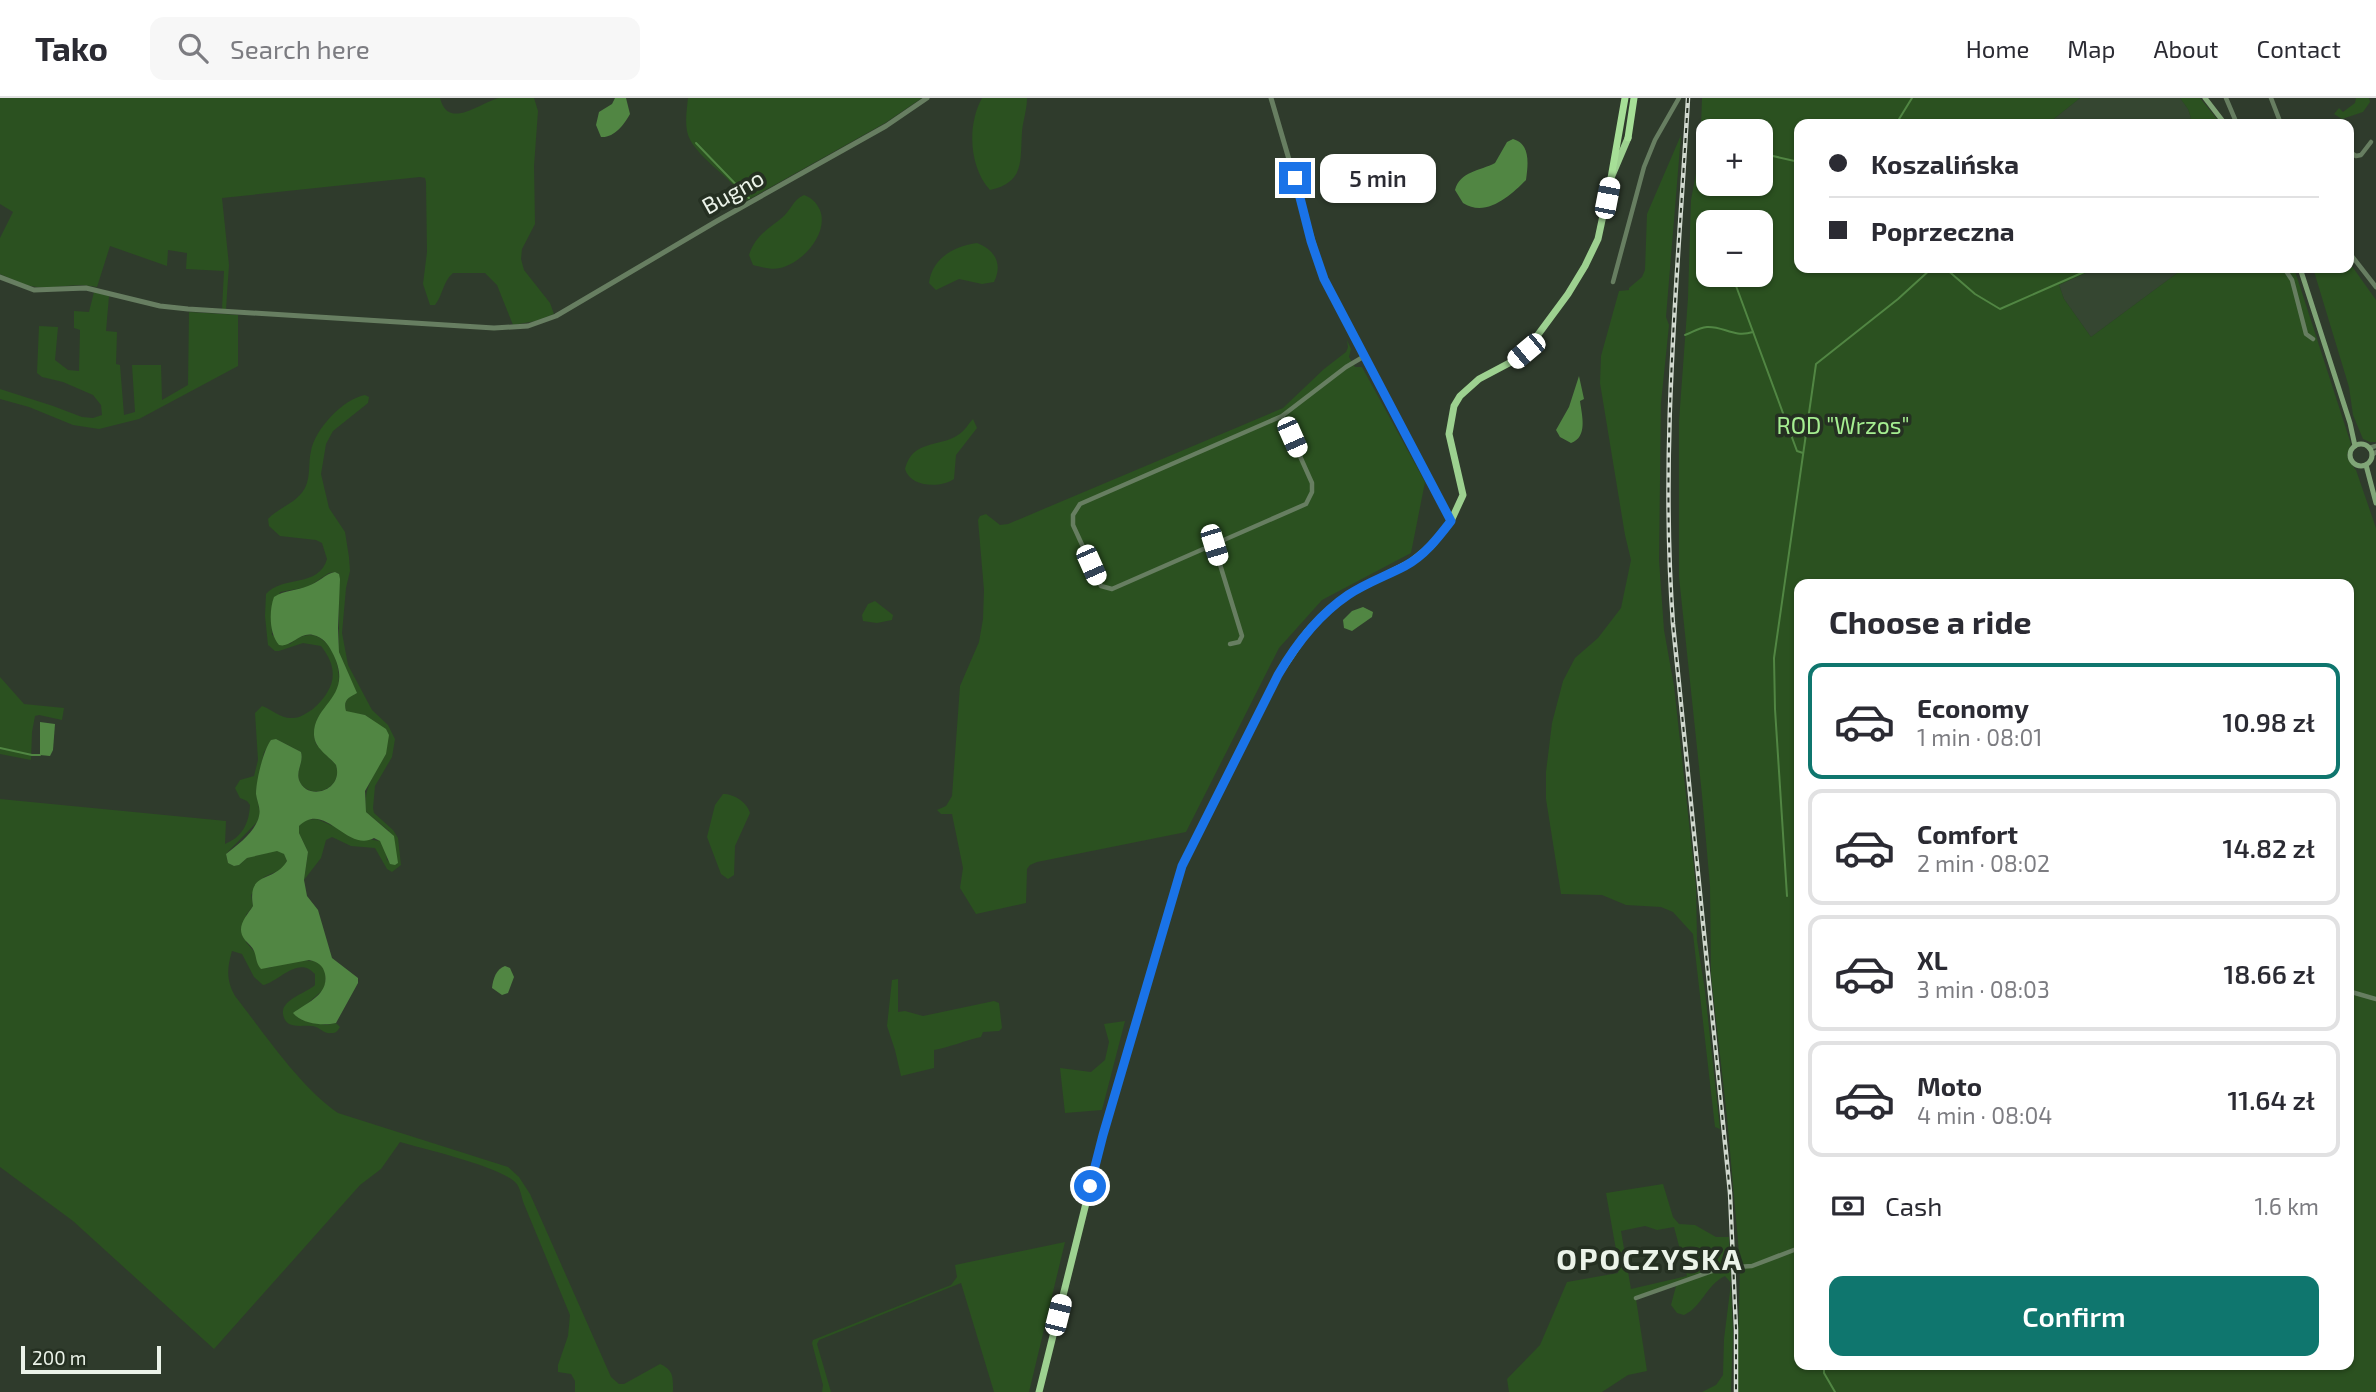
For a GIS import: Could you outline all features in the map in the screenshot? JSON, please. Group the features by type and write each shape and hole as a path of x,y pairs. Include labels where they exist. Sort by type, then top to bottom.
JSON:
{"highway":[{"path":"1039,1392 1103,1135 1173,892 1189,851 1278,675 1307,632 1349,594 1411,562 1432,545 1451,521 1463,495 1449,434 1454,406 1460,396 1479,379 1500,369 1526,351 1585,267 1598,239 1625,98"},
{"path":"1611,178 1628,138 1634,98"}],"main road":[{"path":"2205,98 2221,119"},
{"path":"2303,273 2358,445"},
{"path":"2358,445 2369,448 2374,453 2363,465"},
{"path":"2358,445 2351,451 2350,460 2363,465"},
{"path":"2363,465 2376,503"}],"street":[{"name":"Bugno","path":"0,277 34,290 86,288 178,309 494,328 528,326 556,316 886,126 927,98"},
{"path":"1270,98 1321,272 1363,357 1451,521"},
{"path":"1612,282 1644,167 1679,98"},
{"path":"2226,98 2234,119"},
{"path":"2271,98 2279,119"},
{"path":"2354,155 2361,155 2371,142"},
{"path":"2354,259 2376,287"},
{"path":"2287,273 2306,334 2313,339"},
{"path":"1282,416 1312,482 1311,497 1300,508 1112,589 1104,588 1099,583 1073,525 1074,511 1080,504 1282,416 1363,357"},
{"path":"2369,448 2376,446"},
{"path":"1214,545 1242,636 1239,642 1230,644"},
{"path":"2354,993 2376,999"},
{"path":"1636,1298 1712,1271 1752,1266 1794,1250"}],"shaded area":[{"path":"615,98 626,98 630,114 614,133 601,137 596,125 599,112 612,104"},
{"path":"2080,98 2180,98 2191,118 2190,119 2054,119"},
{"path":"1513,139 1526,150 1526,180 1505,198 1489,207 1472,207 1463,203 1455,190 1461,179 1495,163 1507,142"},
{"path":"2085,273 2177,273 2091,337 2064,299 2059,285"},
{"path":"1579,376 1584,399 1580,401 1583,425 1580,436 1571,443 1560,437 1556,430 1569,407"},
{"path":"335,572 340,579 339,652 357,693 347,700 346,711 365,715 386,729 389,735 386,754 365,791 366,812 394,836 398,863 390,864 380,841 374,838 364,841 355,839 318,819 309,820 299,826 299,833 308,852 304,880 307,896 318,910 332,958 358,978 358,983 336,1023 325,1024 307,1022 293,1013 315,998 324,988 325,974 321,966 309,960 261,969 253,949 241,931 241,926 253,906 254,887 257,882 281,868 287,861 284,854 277,851 247,858 234,866 228,863 226,854 246,837 257,822 260,810 256,794 257,782 271,740 276,739 301,752 298,776 303,787 309,791 324,790 335,781 336,765 319,748 314,735 315,724 337,690 338,667 329,646 317,636 303,636 288,644 279,645 273,635 271,608 274,597 312,585"},
{"path":"1363,607 1373,612 1372,617 1352,631 1344,628 1343,620 1352,611"},
{"path":"40,722 55,724 50,756 40,755"},
{"path":"505,966 510,968 514,977 508,993 502,995 492,988 495,975"}],"green space":[{"path":"0,98 440,98 444,108 457,114 499,98 534,98 538,111 534,166 535,224 522,249 521,259 524,270 550,303 554,314 513,325 497,285 485,273 453,273 435,305 430,305 423,284 427,252 426,182 425,178 420,177 222,198 229,265 226,309 222,309 224,271 186,269 187,253 168,250 167,266 110,246 97,287 37,287 18,282 0,274 0,238 13,212 0,204"},
{"path":"688,98 922,98 885,123 746,201 690,140 686,123"},
{"path":"982,98 1027,98 1018,169 1009,182 990,190 978,170 972,146 974,121"},
{"name":"ROD \"Wrzos\"","path":"1702,98 2080,98 2054,119 1794,119 1794,273 2086,273 2059,285 2064,299 2091,337 2177,273 2296,273 2351,444 2348,460 2356,470 2376,528 2376,1392 1737,1392 1740,1264 1711,975 1710,886 1702,795 1679,577 1679,421 1688,298 1691,200 1696,173 1696,196 1773,196 1773,119 1701,119"},
{"path":"2180,98 2200,98 2217,119 2190,119 2188,109"},
{"path":"2356,98 2369,98 2370,102 2363,112 2342,119 2334,114 2339,108 2343,112 2355,103"},
{"path":"1681,135 1666,317 1669,325 1661,403 1659,560 1664,630 1674,686 1696,887 1697,940 1720,1129 1715,1127 1693,934 1673,912 1661,907 1626,905 1602,895 1561,894 1546,799 1546,772 1552,723 1563,681 1575,658 1598,638 1621,608 1631,560 1600,383 1601,356 1619,291 1629,290 1645,270 1647,214"},
{"path":"804,195 817,205 822,219 821,228 812,246 797,260 780,268 753,265 749,255 755,242"},
{"path":"977,243 996,258 998,269 994,282 982,284 959,279 936,290 929,283 934,267 945,255 960,247"},
{"path":"2354,269 2376,300 2376,442 2363,439 2353,415 2349,387 2315,273 2354,273"},
{"path":"94,292 109,296 106,331 117,332 116,364 120,365 124,415 135,412 132,365 161,365 162,400 188,385 189,312 238,315 238,366 139,419 99,429 73,425 29,407 0,399 0,389 82,417 102,415 101,405 93,395 37,373 39,326 58,327 55,360 68,370 79,371 80,330 74,328 74,311 89,312"},
{"path":"1347,340 1351,349 1349,357 1355,367 1362,367 1425,482 1411,553 1322,600 1279,648 1186,832 1037,862 1027,869 1026,903 976,914 960,888 963,868 952,814 941,814 937,810 946,806 952,796 960,686 979,642 983,619 984,590 978,520 980,516 986,514 1000,525 1008,524 1283,408 1346,352"},
{"path":"365,395 369,397 368,403 333,431 326,444 321,474 329,508 345,532 349,557 350,571 342,633 348,665 372,710 388,725 395,739 392,757 375,786 373,808 374,813 398,838 401,865 392,872 387,869 375,848 351,846 332,837 326,840 321,858 304,880 308,852 299,833 299,826 305,820 317,819 342,830 348,836 380,841 384,844 387,860 395,865 389,831 366,812 368,788 386,754 375,722 365,715 346,712 346,702 356,692 339,652 339,574 329,573 308,587 280,592 272,635 290,644 312,635 329,646 335,656 339,680 337,692 314,736 316,744 336,765 335,781 324,790 309,790 303,786 298,776 301,752 276,739 264,752 256,791 260,814 257,822 226,854 228,863 234,866 247,858 277,850 284,854 287,861 282,869 264,877 251,895 253,906 246,915 246,942 268,968 308,960 323,967 324,989 307,1004 302,1020 326,1025 336,1023 340,1027 336,1032 329,1033 316,1027 292,1025 285,1020 283,1009 286,1004 315,985 315,974 309,969 296,968 263,985 254,977 242,954 232,951 228,968 230,985 235,996 283,1059 310,1089 338,1113 508,1167 519,1177 530,1194 611,1377 619,1384 624,1384 660,1364 672,1375 673,1392 575,1392 575,1381 571,1374 558,1372 568,1336 570,1315 519,1188 508,1177 479,1165 400,1142 381,1169 360,1185 214,1349 73,1221 0,1167 0,799 226,821 225,844 240,834 246,824 250,805 240,798 235,788 240,780 254,776 258,760 255,713 262,706 285,717 301,716 313,709 326,694 333,671 321,646 303,643 275,651 268,645 266,594 273,588 316,574 327,559 322,543 280,536 269,526 268,519 297,498 305,488 314,442 331,416 348,402"},
{"path":"973,419 977,428 956,455 954,479 934,485 920,483 908,475 905,469 914,453 920,448 958,435"},
{"path":"875,601 893,615 892,620 877,623 863,621 862,615 868,604"},
{"path":"0,677 24,704 64,708 62,720 35,716 31,760 0,754"},
{"path":"723,794 740,799 750,813 735,846 734,875 728,879 721,874 707,837 715,805"},
{"path":"898,979 898,1012 923,1016 994,1001 999,1003 1002,1028 934,1050 934,1068 901,1076 887,1026 892,980"},
{"path":"1125,1021 1102,1110 1065,1113 1060,1068 1091,1072 1105,1060 1109,1042 1104,1024"},
{"path":"1663,1184 1673,1217 1679,1224 1695,1225 1716,1237 1729,1237 1731,1283 1725,1276 1719,1280 1695,1307 1684,1315 1677,1313 1671,1305 1676,1286 1636,1299 1647,1371 1628,1375 1602,1392 1509,1392 1507,1379 1540,1345 1567,1282 1618,1273 1606,1193","holes":["1645,1226 1657,1230 1674,1227 1687,1276 1631,1289 1621,1231"]},
{"path":"1065,1242 1029,1392 994,1392 961,1283 819,1340 817,1344 831,1392 822,1392 823,1385 813,1340 951,1285 957,1277 955,1265"},
{"path":"1731,1284 1731,1392 1702,1392 1716,1385 1723,1375 1724,1339"}],"waterway":[{"path":"1899,119 1912,98"},
{"path":"696,143 749,198"},
{"path":"1773,156 1794,161"},
{"path":"1787,896 1774,658 1816,364 1927,273"},
{"path":"1951,273 1975,294 2000,309 2082,273"},
{"path":"1736,287 1797,451 1803,453"},
{"path":"1685,335 1707,327 1740,334 1753,332"},
{"path":"0,748 40,755"},
{"path":"1824,1370 1835,1392"}],"railway":[{"path":"1688,98 1669,427 1670,558 1673,624 1730,1193 1736,1392"}],"district":[{"name":"OPOCZYSKA","path":"1650,1260"}],"route":[{"path":"1090,1186 1182,866 1278,675 1297,646 1324,614 1367,583 1406,565 1422,554 1451,521 1324,279 1295,178"}]}
